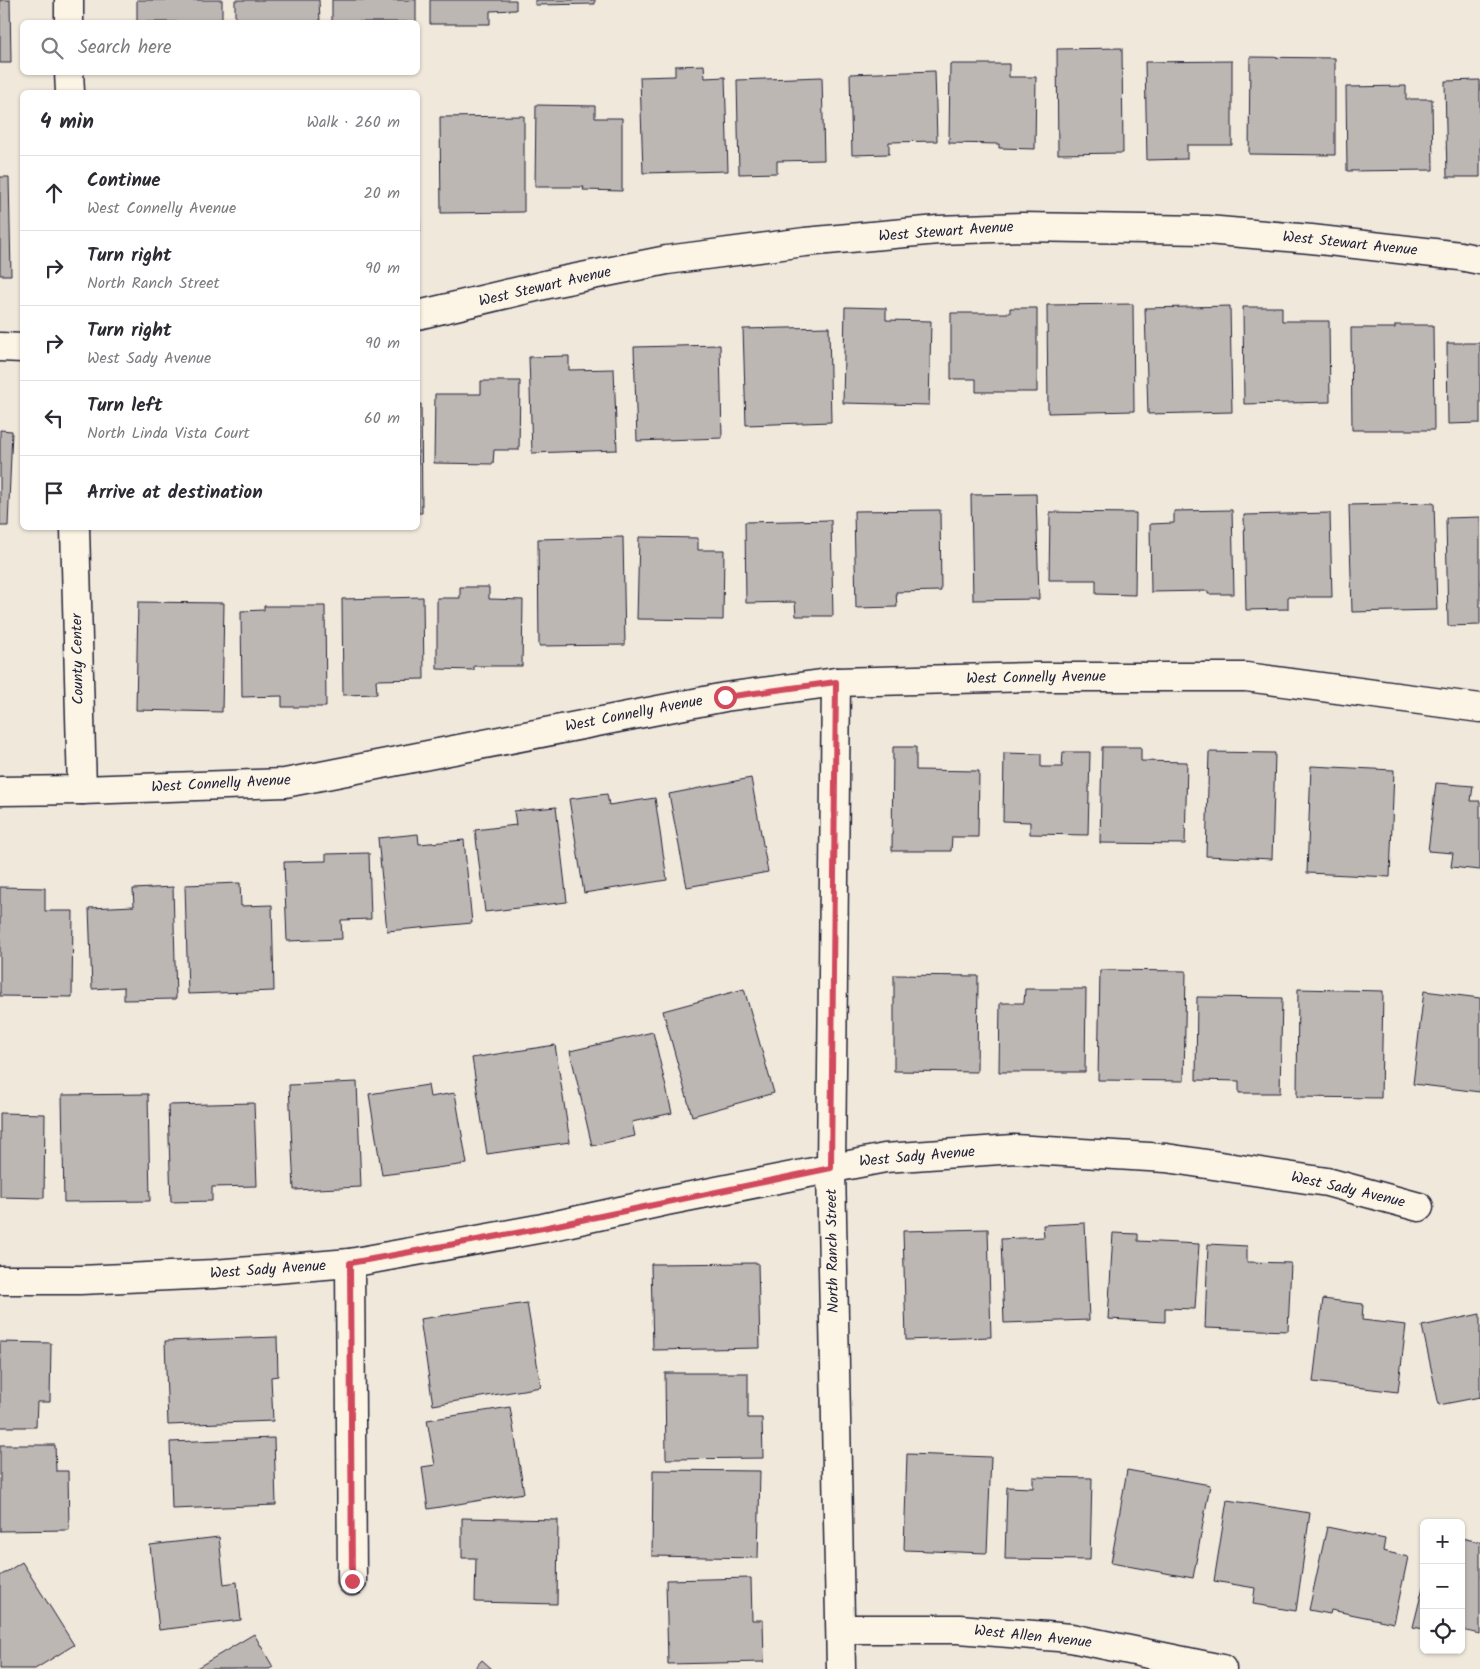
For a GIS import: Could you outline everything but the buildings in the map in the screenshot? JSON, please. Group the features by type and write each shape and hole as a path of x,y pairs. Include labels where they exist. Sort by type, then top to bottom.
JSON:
{"street":[{"path":"69,0 69,20"},
{"path":"70,75 70,90"},
{"name":"West Stewart Avenue","path":"420,315 558,282 667,260 805,242 938,230 1021,227 1207,230 1321,240 1480,260"},
{"path":"0,347 20,348"},
{"name":"County Center","path":"75,530 82,790"},
{"name":"West Connelly Avenue","path":"0,791 285,783 725,697 836,682 1034,676 1246,677 1480,708"},
{"name":"North Ranch Street","path":"836,682 831,1168 841,1669"},
{"name":"West Sady Avenue","path":"0,1280 90,1280 214,1274 350,1263 543,1228 885,1158 1014,1149 1166,1158 1327,1182 1419,1207"},
{"path":"350,1263 352,1581"},
{"name":"West Allen Avenue","path":"841,1629 960,1629 1071,1638 1222,1669"}],"route":[{"path":"352,1581 350,1263 543,1228 831,1168 836,682 725,697"}]}
